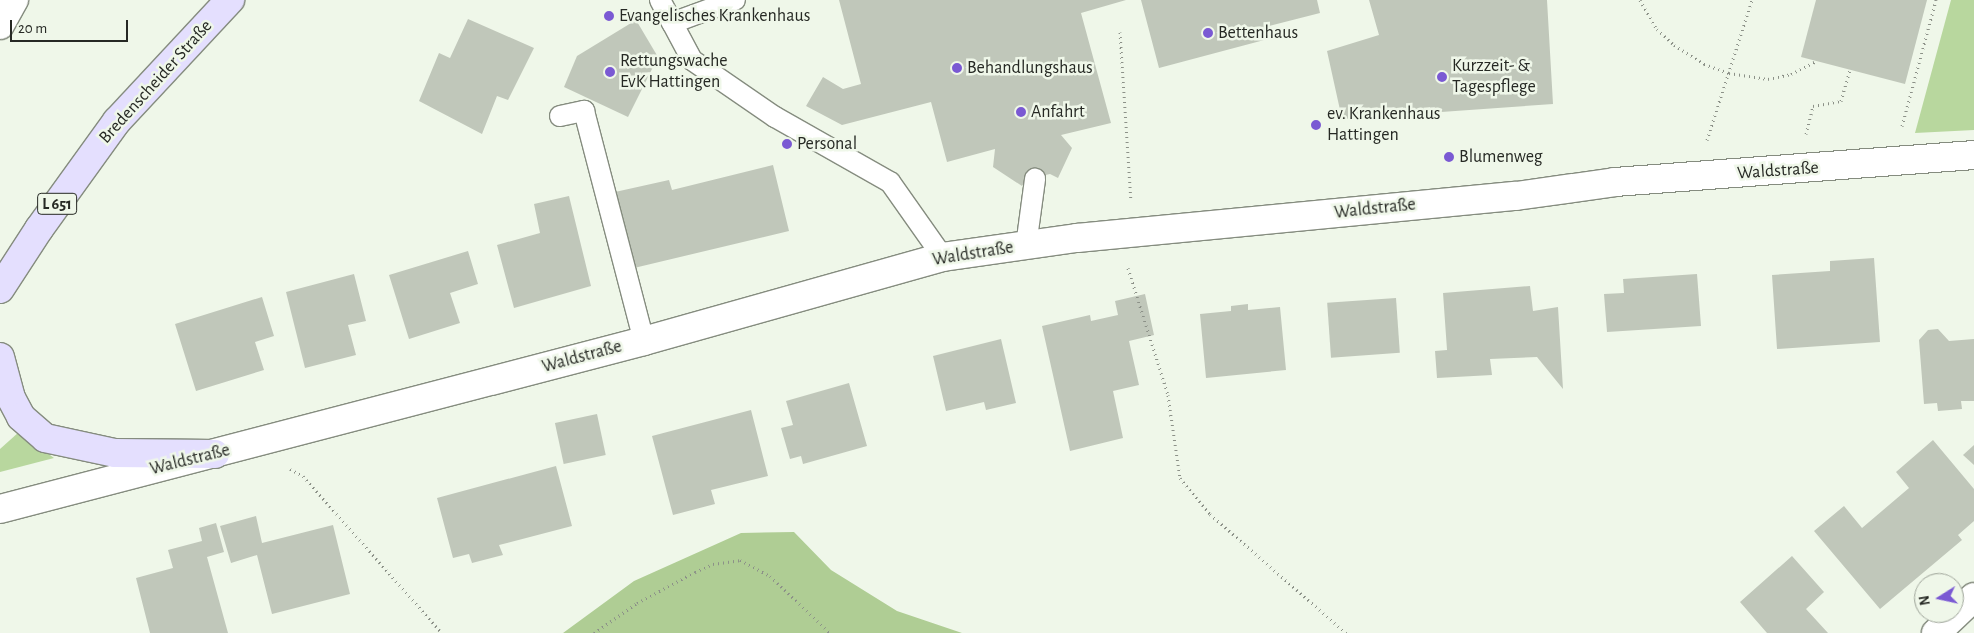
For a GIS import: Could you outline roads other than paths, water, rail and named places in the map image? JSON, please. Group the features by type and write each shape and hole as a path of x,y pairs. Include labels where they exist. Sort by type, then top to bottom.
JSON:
{"main road":[{"name":"Bredenscheider Straße","path":"0,289 39,228 116,121 230,0"},
{"path":"0,357 11,398 21,417 45,438 115,453 215,454"}],"street":[{"path":"0,25 14,0"},
{"name":"Waldstraße","path":"0,509 644,341 943,256 1125,233 1516,196 1615,182 1797,170 1974,155"},
{"path":"1936,633 1974,597"}],"lane":[{"path":"660,0 692,60 775,116 890,182 943,256"},
{"path":"672,23 735,0"},
{"path":"560,116 584,111 644,341"},
{"path":"1026,246 1035,179"}],"place":[{"name":"Evangelisches Krankenhaus","path":"609,16"},
{"name":"Bettenhaus","path":"1208,33"},
{"name":"Behandlungshaus","path":"957,68"},
{"name":"Rettungswache EvK Hattingen","path":"610,72"},
{"name":"Kurzzeit- & Tagespflege","path":"1442,77"},
{"name":"Anfahrt","path":"1021,112"},
{"name":"ev. Krankenhaus Hattingen","path":"1316,125"},
{"name":"Personal","path":"787,144"},
{"name":"Blumenweg","path":"1449,157"}]}
